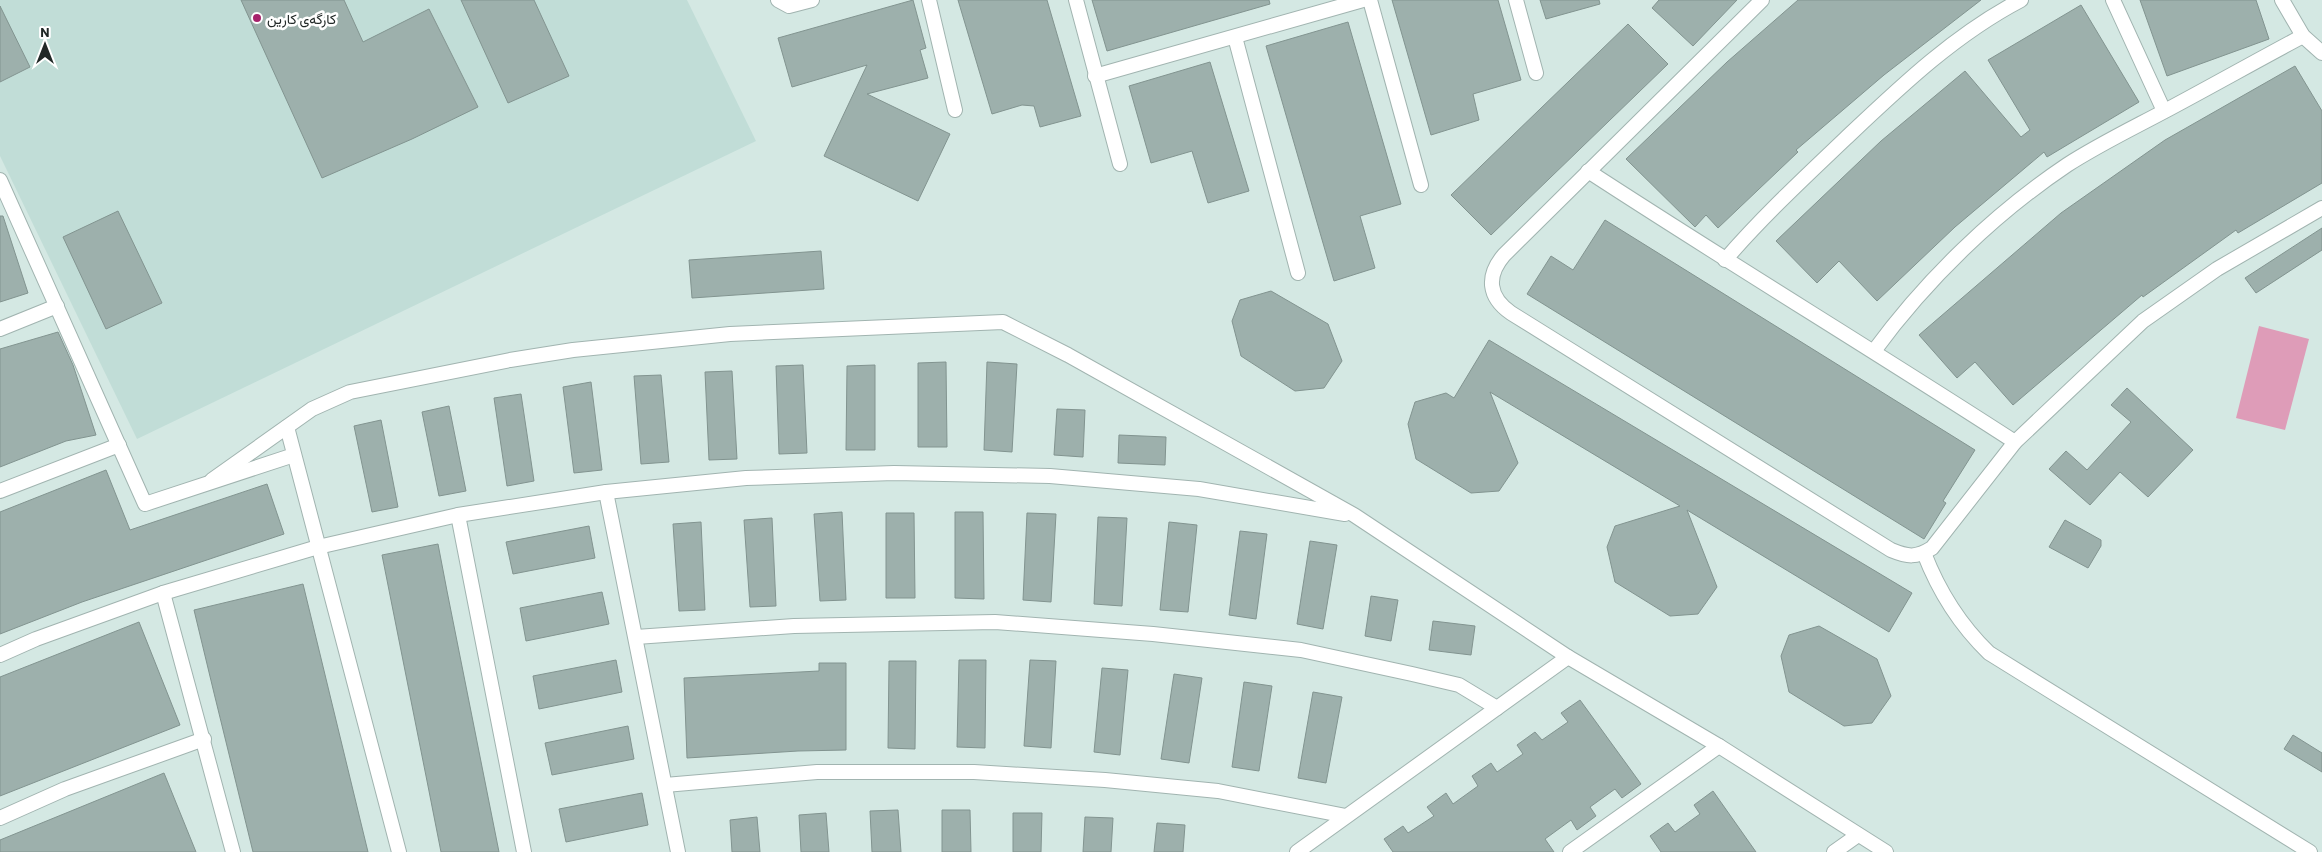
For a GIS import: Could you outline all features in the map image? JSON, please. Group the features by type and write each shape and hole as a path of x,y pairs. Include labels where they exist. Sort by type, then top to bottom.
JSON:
{"street":[{"path":"778,0 789,6 812,0"},
{"path":"929,0 955,110"},
{"path":"1076,0 1120,164"},
{"path":"1095,76 1363,0"},
{"path":"1370,0 1421,185"},
{"path":"1516,0 1536,73"},
{"path":"1762,0 1496,264 1492,273 1491,286 1503,307 1891,550 1906,557 1915,557 1924,553 1939,541 2015,442 2143,321 2217,269 2322,208"},
{"path":"1724,260 1754,226 1923,67 1975,28 2021,0"},
{"path":"2112,0 2164,111"},
{"path":"2282,0 2303,36 2322,53"},
{"path":"1874,351 1895,322 1927,285 1957,256 2028,194 2067,165 2303,36"},
{"path":"1235,37 1298,273"},
{"path":"1588,171 1724,260 1874,351 2015,442"},
{"path":"0,180 145,504 212,480 294,455"},
{"path":"0,329 57,306"},
{"path":"212,480 312,409 350,392 510,360 573,350 730,334 1003,322 1068,355 1354,515 1568,657 1719,746 1886,852"},
{"path":"286,427 399,852"},
{"path":"0,491 119,445"},
{"path":"0,655 36,639 164,593 318,547 458,515 606,492 776,477 894,473 1050,476 1198,489 1354,515"},
{"path":"606,492 678,852"},
{"path":"458,515 524,852"},
{"path":"1924,553 1940,590 1950,607 1974,639 1989,653 2310,852"},
{"path":"164,593 233,852"},
{"path":"636,637 794,626 995,622 1153,634 1301,650 1459,685 1497,708"},
{"path":"1297,852 1568,657"},
{"path":"0,818 65,789 204,739"},
{"path":"1570,852 1719,746"},
{"path":"665,785 817,772 974,772 1105,780 1218,791 1346,816"},
{"path":"1834,852 1858,835"}],"shaded area":[{"path":"0,0 687,0 756,141 137,439 0,156"},
{"path":"2259,326 2309,339 2285,430 2236,418"}],"building":[{"path":"241,0 344,0 363,42 429,9 478,107 412,139 322,178"},
{"path":"461,0 534,0 569,76 508,103"},
{"path":"913,0 926,48 920,50 928,78 867,94 950,134 918,201 824,156 867,65 792,87 778,38"},
{"path":"958,0 1047,0 1081,116 1040,127 1034,106 1022,105 992,114"},
{"path":"1092,0 1269,0 1270,4 1107,51"},
{"path":"1392,0 1498,0 1521,80 1473,94 1479,120 1431,135"},
{"path":"1540,0 1599,0 1600,4 1546,19"},
{"path":"1659,0 1737,0 1693,46 1652,8"},
{"path":"1798,0 1981,0 1884,75 1796,150 1798,152 1718,228 1706,215 1695,227 1626,159 1727,62"},
{"path":"2140,0 2256,0 2269,39 2167,76"},
{"path":"2081,5 2139,102 2047,157 2044,152 1955,227 1877,301 1839,261 1817,283 1776,241 1881,141 1965,71 2021,137 2030,130 1988,60"},
{"path":"0,6 30,67 0,82"},
{"path":"1348,22 1401,204 1360,216 1375,268 1334,281 1266,46"},
{"path":"1628,24 1668,64 1491,235 1451,195"},
{"path":"1210,62 1249,191 1208,203 1192,151 1151,163 1129,86"},
{"path":"2295,66 2322,111 2322,183 2238,233 2236,230 2143,297 2142,295 2013,405 1975,362 1957,378 1919,335 2061,213 2165,140"},
{"path":"118,211 162,303 106,329 63,237"},
{"path":"0,216 3,216 28,293 0,302"},
{"path":"1605,220 1975,450 1943,501 1946,503 1924,539 1527,294 1551,256 1573,270"},
{"path":"2322,228 2322,250 2256,293 2245,278"},
{"path":"821,251 824,289 692,298 689,260"},
{"path":"1271,291 1328,324 1342,361 1324,388 1295,391 1241,356 1232,321 1240,300"},
{"path":"58,332 73,365 96,435 66,441 0,467 0,349"},
{"path":"1489,340 1912,593 1889,632 1687,510 1717,587 1698,614 1670,616 1615,582 1607,547 1615,526 1680,506 1490,392 1518,463 1499,491 1471,493 1416,459 1408,424 1415,402 1446,393 1454,398"},
{"path":"946,362 947,447 918,447 918,363"},
{"path":"987,362 1017,364 1012,452 984,450"},
{"path":"803,365 807,453 779,454 776,366"},
{"path":"875,365 875,450 846,450 847,366"},
{"path":"732,371 737,459 709,460 705,372"},
{"path":"661,375 669,462 641,464 634,376"},
{"path":"591,382 602,470 574,473 563,387"},
{"path":"2127,388 2193,450 2148,497 2120,472 2090,505 2049,469 2066,451 2087,470 2131,422 2111,405"},
{"path":"521,394 534,481 507,486 494,398"},
{"path":"449,406 466,491 439,496 422,412"},
{"path":"1057,409 1085,410 1083,457 1054,455"},
{"path":"381,420 398,507 372,512 354,426"},
{"path":"1119,435 1166,437 1165,465 1118,463"},
{"path":"106,470 130,530 267,484 284,534 82,602 0,634 0,512"},
{"path":"842,512 846,600 820,601 814,514"},
{"path":"955,512 983,512 984,599 955,598"},
{"path":"886,513 914,513 915,598 886,598"},
{"path":"1027,513 1056,514 1051,602 1023,600"},
{"path":"1098,517 1127,518 1122,606 1094,604"},
{"path":"772,518 776,606 750,607 744,520"},
{"path":"2065,520 2101,540 2101,546 2088,568 2049,547"},
{"path":"701,522 705,610 679,611 673,524"},
{"path":"1169,522 1197,525 1188,612 1160,610"},
{"path":"589,526 595,558 513,574 506,542"},
{"path":"1240,531 1267,534 1256,619 1229,615"},
{"path":"1310,541 1337,545 1323,629 1297,624"},
{"path":"438,544 499,852 441,852 382,555"},
{"path":"303,584 368,852 253,852 214,693 194,610"},
{"path":"602,592 609,624 526,641 520,608"},
{"path":"1371,596 1398,600 1391,641 1365,636"},
{"path":"1433,621 1475,626 1471,655 1429,650"},
{"path":"139,622 180,725 0,796 0,677"},
{"path":"1819,626 1877,659 1891,696 1872,723 1844,726 1789,692 1781,656 1789,635"},
{"path":"616,660 622,692 539,709 533,676"},
{"path":"959,660 986,660 985,748 957,747"},
{"path":"1030,660 1056,661 1051,748 1024,746"},
{"path":"889,661 916,661 915,749 888,748"},
{"path":"819,663 846,663 846,750 687,758 684,678 819,671"},
{"path":"1102,668 1128,670 1120,755 1094,752"},
{"path":"1174,674 1202,678 1189,763 1161,759"},
{"path":"1244,682 1272,686 1259,771 1232,767"},
{"path":"1313,692 1342,697 1326,783 1298,778"},
{"path":"1580,700 1641,784 1622,798 1615,789 1590,807 1596,816 1577,830 1571,820 1545,839 1554,852 1393,852 1384,839 1403,826 1408,833 1434,816 1427,807 1446,793 1453,804 1478,786 1472,776 1491,763 1497,772 1523,754 1517,745 1535,732 1542,740 1568,722 1561,713"},
{"path":"628,726 634,759 552,775 545,743"},
{"path":"2293,735 2322,753 2322,772 2284,749"},
{"path":"164,773 196,852 0,852 0,840"},
{"path":"1713,791 1756,852 1661,852 1650,836 1668,823 1675,832 1700,814 1694,805"},
{"path":"642,793 648,825 566,842 559,809"},
{"path":"898,810 901,852 872,852 870,811"},
{"path":"942,810 970,810 971,852 942,852"},
{"path":"826,813 829,852 801,852 799,815"},
{"path":"1013,813 1042,813 1041,852 1013,852"},
{"path":"757,817 760,852 732,852 730,820"},
{"path":"1085,817 1113,818 1111,852 1083,852"},
{"path":"1157,823 1185,825 1183,852 1154,852"}],"place":[{"name":"کارگەی کارین","path":"257,18"}]}
